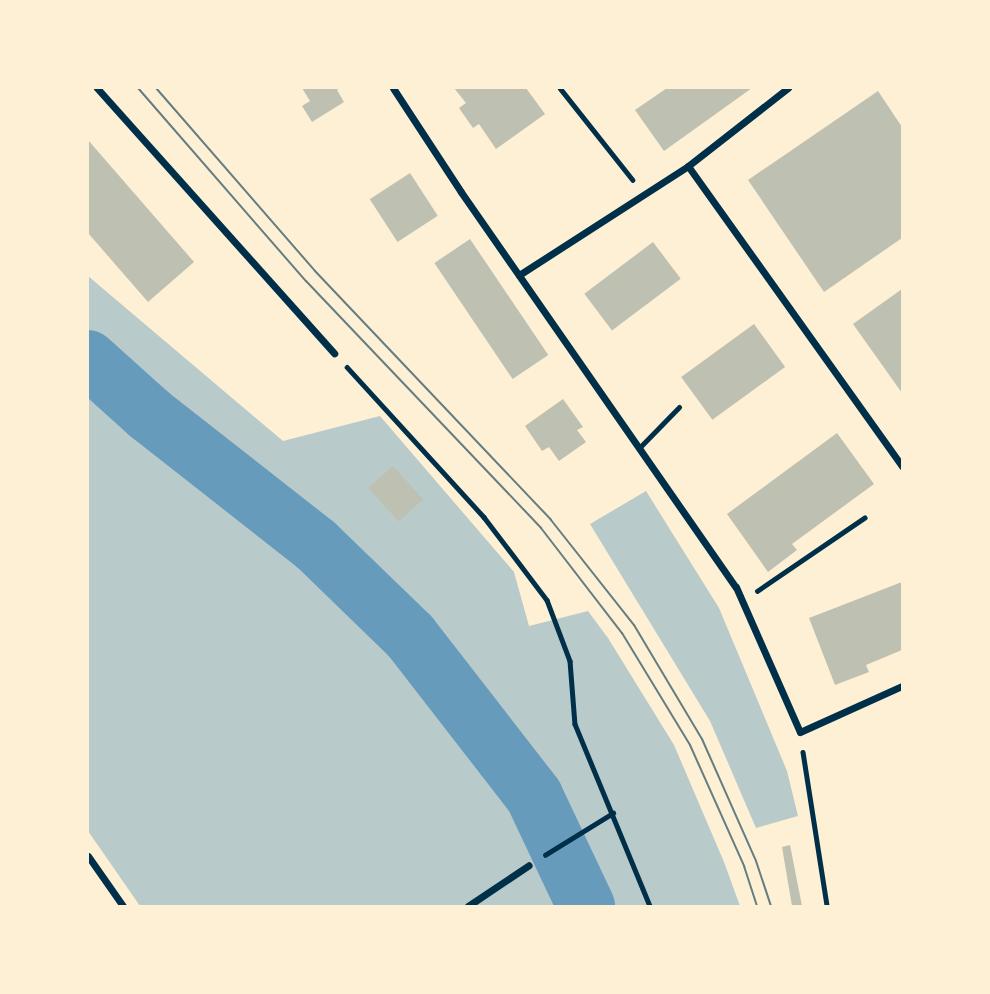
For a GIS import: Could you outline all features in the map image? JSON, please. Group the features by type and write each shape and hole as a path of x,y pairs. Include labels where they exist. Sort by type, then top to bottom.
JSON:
{"street":[{"path":"97,88 334,353"},
{"path":"393,88 736,587 800,732 902,686"},
{"path":"519,275 688,166 788,88"},
{"path":"688,166 902,466"},
{"path":"88,856 123,906"},
{"path":"468,906 528,865"}],"lane":[{"path":"640,447 679,407"}],"path":[{"path":"560,88 644,194"},
{"path":"334,353 484,517 547,600 570,661 575,724 650,906"},
{"path":"742,602 864,518"},
{"path":"800,732 827,906"},
{"path":"541,857 594,822 613,813"}],"shaded area":[{"path":"88,276 283,441 380,416 514,572 529,626 588,611 608,638 674,745 740,906 140,906 88,831"},
{"path":"646,491 719,608 787,771 798,816 756,828 710,721 590,524"}],"building":[{"path":"302,88 341,88 337,90 344,102 312,122 302,106 310,101"},
{"path":"454,88 526,88 545,114 496,149 479,124 473,128 459,108 466,103"},
{"path":"667,88 752,88 664,151 635,110"},
{"path":"878,91 902,127 902,238 824,292 748,180"},
{"path":"88,140 194,262 148,302 88,233"},
{"path":"410,173 438,216 398,242 370,199"},
{"path":"470,239 548,355 513,379 434,263"},
{"path":"653,242 681,279 612,330 584,294"},
{"path":"902,289 902,393 853,324"},
{"path":"754,324 785,367 712,420 681,377"},
{"path":"563,399 583,427 577,430 586,442 559,461 549,447 542,451 525,426"},
{"path":"837,433 874,484 792,544 797,550 768,572 727,514"},
{"path":"393,466 423,499 399,522 368,488"},
{"path":"902,582 902,650 866,665 869,672 835,685 809,618"},
{"path":"790,845 802,906 792,906 782,847"}],"waterway":[{"path":"88,359 149,414 316,545 410,636 534,796 586,906"}],"tram line":[{"path":"138,88 306,281 541,528 622,633 690,745 744,866 757,906"},
{"path":"156,88 315,271 551,520 634,625 702,739 756,861 771,906"}]}
